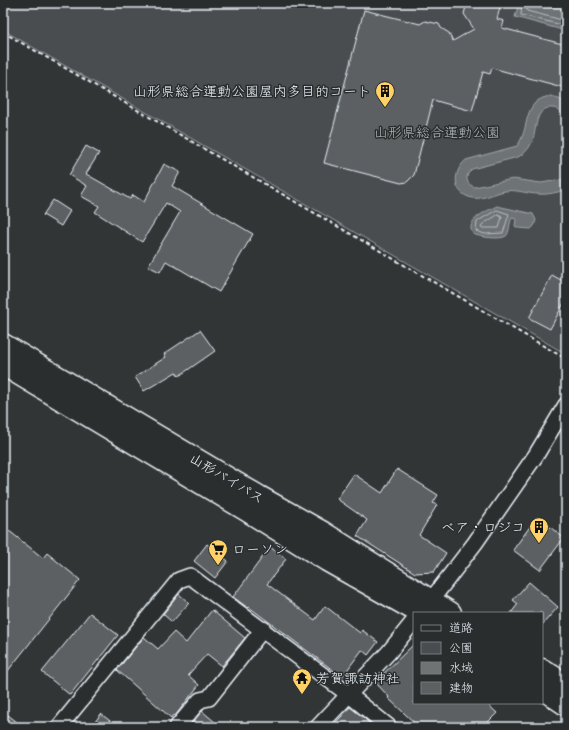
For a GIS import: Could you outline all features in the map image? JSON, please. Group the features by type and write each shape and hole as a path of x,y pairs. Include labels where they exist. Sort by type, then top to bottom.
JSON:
{"highway":[{"name":"山形バイパス","path":"3,346 259,497 323,533 423,610"},
{"name":"山形バイパス","path":"3,364 247,510 327,560 423,610 441,612"},
{"path":"543,671 566,685"},
{"path":"543,689 566,704"}],"street":[{"path":"423,610 476,543 536,455 566,405"},
{"path":"58,727 179,580 190,576 263,629 389,727"},
{"path":"318,727 389,652 413,622"},
{"path":"177,727 200,700 208,698 263,629"}],"path":[{"path":"3,32 566,359"}],"green space":[{"name":"山形県総合運動公園","path":"3,3 566,3 566,354 3,30"}],"water":[{"path":"519,3 566,3 566,31 515,17"},
{"path":"551,96 566,102 566,121 558,110 553,108 545,109 541,112 537,122 533,140 524,153 518,157 472,169 468,174 467,180 472,186 475,187 513,179 541,183 566,179 566,190 542,194 509,191 476,198 472,198 460,192 456,181 458,170 466,160 517,146 524,131 528,116 535,103"},
{"path":"497,206 533,214 536,220 534,226 531,229 518,228 515,226 516,219 512,218 506,236 500,238 490,238 473,234 471,229 474,220 483,213"}],"building":[{"name":"山形県総合運動公園屋内多目的コート","path":"467,3 501,3 497,19 504,21 502,28 566,45 566,88 492,68 490,74 483,72 472,111 433,100 414,175 407,182 401,183 324,163 364,10 420,24 425,21 439,24 441,28 449,33 453,41 474,29 464,14"},
{"path":"86,146 99,153 86,174 130,199 133,195 144,202 164,164 180,172 172,186 253,234 219,292 166,261 160,272 148,266 180,212 166,203 142,242 95,212 99,206 81,196 87,186 69,175"},
{"path":"53,200 70,211 61,226 43,215"},
{"path":"552,275 566,283 566,299 550,329 529,318"},
{"path":"200,330 215,351 179,376 176,372 144,391 135,377 166,357 164,354"},
{"path":"397,469 438,495 433,503 437,505 419,535 446,553 434,572 415,573 357,536 367,520 337,499 354,474 382,493"},
{"name":"ベア・ロジコ","path":"537,517 564,538 540,570 513,550"},
{"path":"3,526 43,558 47,553 80,580 3,677"},
{"path":"207,544 228,561 215,578 194,561"},
{"path":"270,547 286,559 267,584 315,620 325,606 360,633 362,630 378,642 368,655 362,650 342,677 249,607 248,608 233,597"},
{"path":"529,582 558,607 543,624 543,612 512,612 518,604 513,600"},
{"path":"179,594 189,603 172,622 163,614"},
{"path":"212,610 245,638 222,666 207,654 188,675 199,685 175,716 173,715 171,718 117,670 144,637 158,649 174,632 186,643"},
{"path":"90,613 118,635 70,695 42,672"},
{"path":"413,645 413,704 487,704 497,713 483,727 419,727 388,698 389,697 375,682"},
{"path":"350,707 363,717 373,727 332,727"},
{"path":"202,711 215,722 211,727 189,727"},
{"path":"101,714 118,727 91,727"},
{"path":"8,715 17,722 13,727 3,727 3,721"}],"place":[{"name":"山形県総合運動公園屋内多目的コート","path":"385,108"},
{"name":"ベア・ロジコ","path":"539,544"},
{"name":"ローソン","path":"218,566"},
{"name":"芳賀諏訪神社","path":"302,695"}]}
